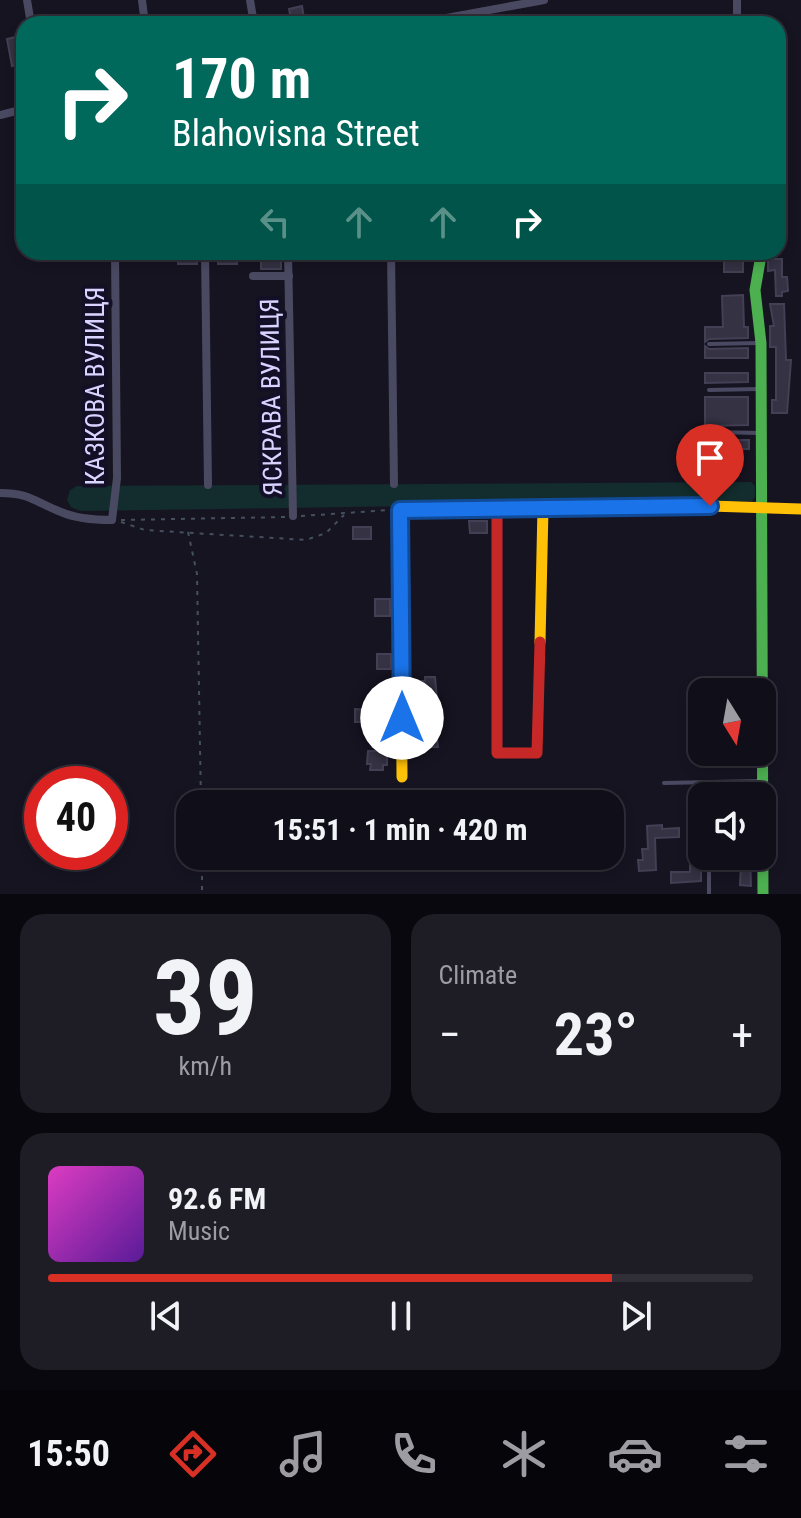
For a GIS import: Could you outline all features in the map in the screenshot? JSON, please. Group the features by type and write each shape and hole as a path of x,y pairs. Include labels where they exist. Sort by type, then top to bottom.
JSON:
{"street":[{"path":"458,16 544,0"},
{"path":"486,11 486,16"},
{"name":"КАЗКОВА ВУЛИЦЯ","path":"112,520 117,478 115,260"},
{"path":"205,260 208,485"},
{"name":"ЯСКРАВА ВУЛИЦЯ","path":"288,260 293,516"},
{"path":"391,260 394,484"},
{"path":"759,260 755,290 761,343 763,894"},
{"name":"ЯСКРАВА ВУЛИЦЯ","path":"253,276 289,276"},
{"path":"0,493 20,493 63,513 92,520 112,520"},
{"path":"402,777 400,510 710,506 801,509"},
{"path":"497,508 497,753 537,753 543,508"}],"lane":[{"path":"709,344 761,343"},
{"path":"709,390 761,389"},
{"path":"707,432 762,433"},
{"path":"736,782 763,781"},
{"path":"664,783 688,783"},
{"path":"709,870 709,894"}],"path":[{"path":"112,520 250,519 400,510"},
{"path":"112,520 145,530 306,540 326,533 346,513"},
{"path":"188,532 197,574 201,790"},
{"path":"202,870 202,894"}],"green space":[{"path":"751,482 755,486 752,501 80,511 71,507 67,500 70,490 77,486"}],"building":[{"path":"302,6 304,16 290,16 289,9"},
{"path":"16,37 16,65 12,66 7,39"},
{"path":"178,260 197,260 197,264 178,264"},
{"path":"218,260 237,260 237,264 218,264"},
{"path":"261,260 281,260 281,269 261,269"},
{"path":"724,260 743,260 743,272 724,272"},
{"path":"768,260 782,260 782,277 787,277 788,291 782,292 782,296 776,296 775,270 768,271"},
{"path":"743,295 744,327 748,327 748,338 709,339 705,342 705,327 723,327 722,296"},
{"path":"770,304 784,304 786,360 791,360 787,413 772,413 772,400 776,400 776,347 770,347 770,326 774,326"},
{"path":"705,346 709,349 748,348 748,358 705,358"},
{"path":"705,373 748,373 748,382 705,383"},
{"path":"705,397 748,397 748,425 705,426"},
{"path":"706,440 749,440 749,449 706,449"},
{"path":"469,521 487,521 487,533 470,533"},
{"path":"353,527 371,527 371,539 353,539"},
{"path":"375,599 390,599 390,616 375,616"},
{"path":"377,654 391,654 391,669 377,669"},
{"path":"425,677 435,677 437,699 423,698 421,681 425,681"},
{"path":"375,695 390,695 392,719 378,722 378,726 363,726 363,722 355,722 355,709 375,710"},
{"path":"425,726 435,726 438,747 424,747 422,730"},
{"path":"368,751 387,751 387,765 383,765 383,770 370,770"},
{"path":"662,825 662,829 679,828 679,837 655,838 656,870 639,871 638,860 643,860 642,849 648,849 647,826"},
{"path":"701,870 701,881 671,883 671,872"},
{"path":"741,870 750,870 751,886 740,885"}],"traffic: fast":[{"path":"759,260 755,290 761,343 763,894"}],"traffic: slow":[{"path":"402,777 400,510 710,506 801,509"},
{"path":"540,642 543,508"}],"traffic: jam":[{"path":"497,508 497,753 537,753 540,642"}],"route":[{"path":"402,718 400,510 710,506"}]}
